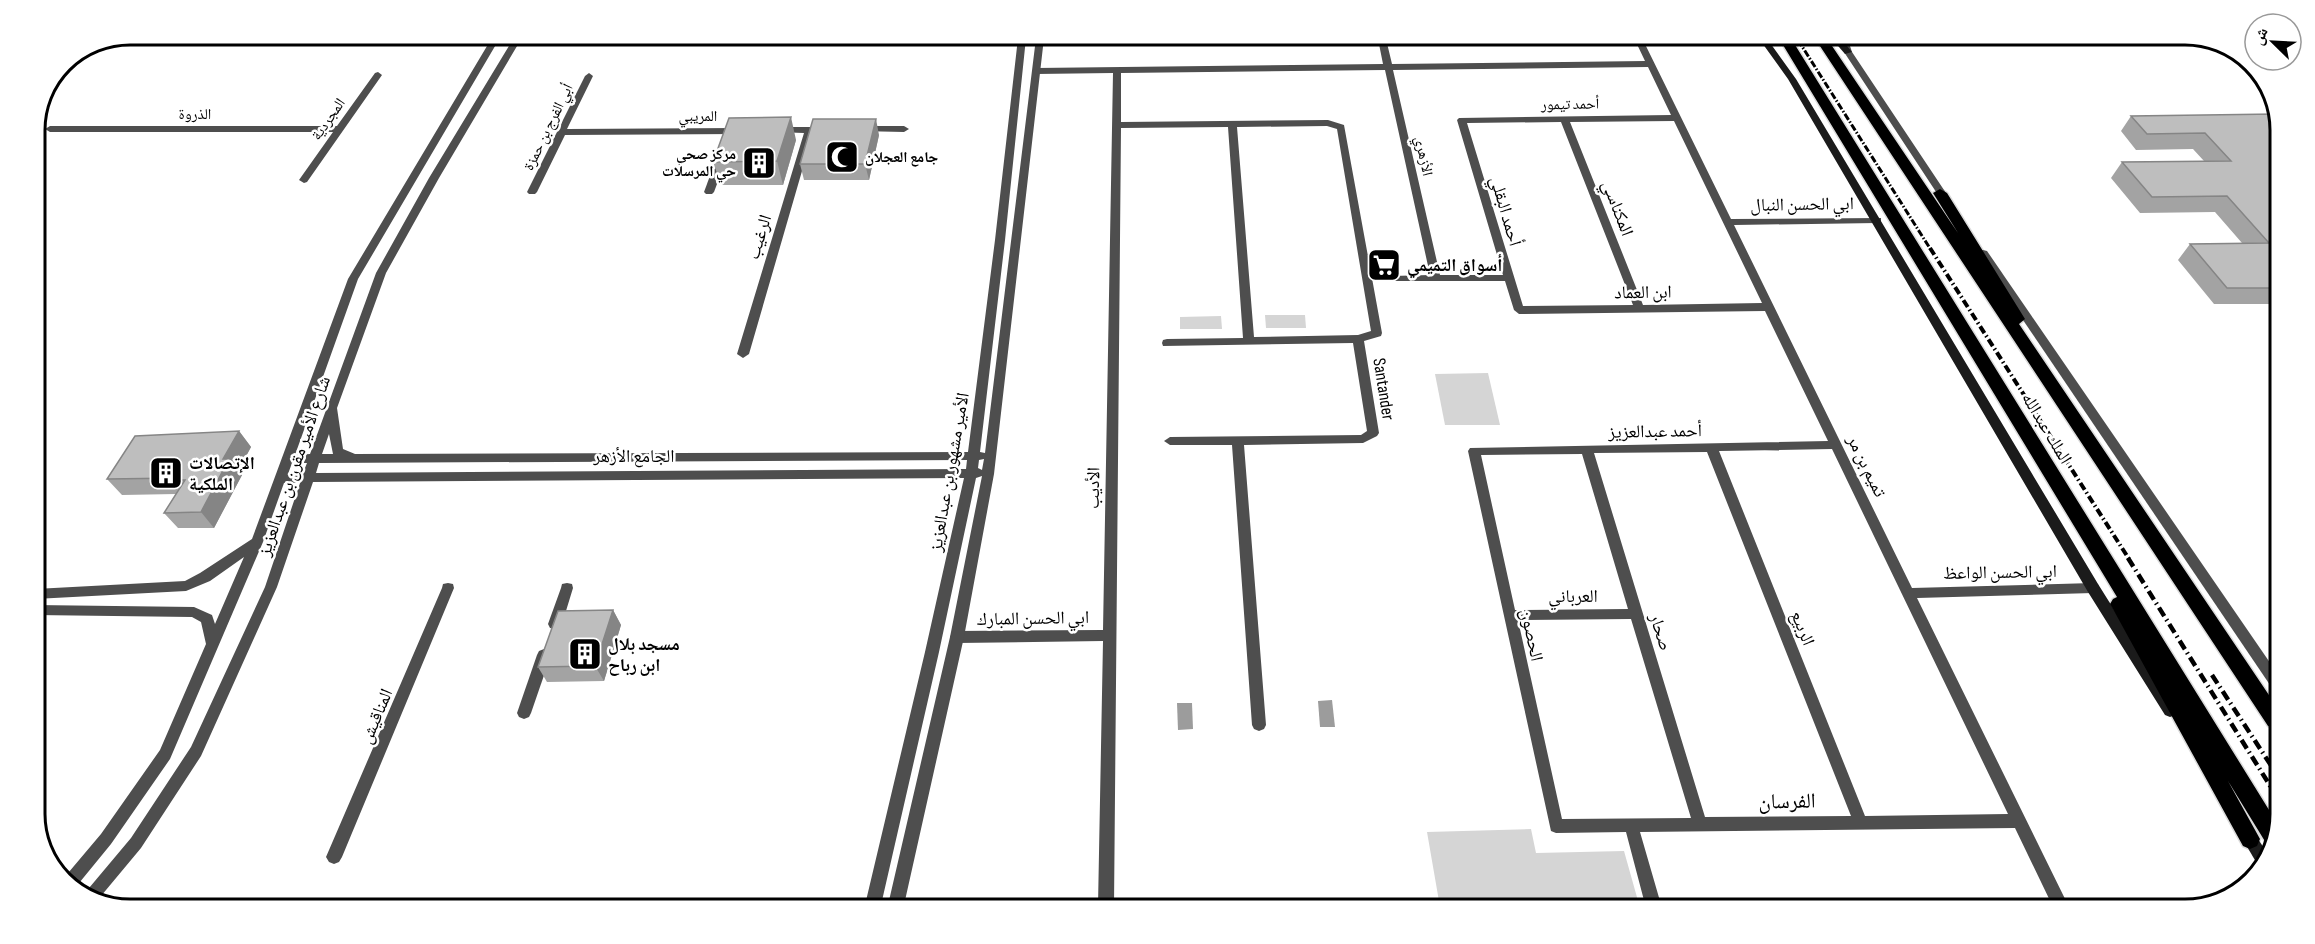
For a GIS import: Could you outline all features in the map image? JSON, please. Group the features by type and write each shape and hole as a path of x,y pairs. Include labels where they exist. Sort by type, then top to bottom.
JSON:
{"highway":[{"name":"الملك عبدالله","path":"1789,45 2268,828"},
{"name":"الملك عبدالله","path":"1825,45 2080,430 2270,711"},
{"path":"1940,193 2005,294 2080,430"},
{"path":"1972,342 2250,839"}],"main road":[{"path":"1769,45 1877,220 2093,588 2260,855"},
{"path":"1775,45 1792,79"}],"street":[{"name":"شارع الأمير مقرن بن عبدالعزيز","path":"74,877 106,839 165,754 257,542 353,279 492,45"},
{"name":"شارع الأمير مقرن بن عبدالعزيز","path":"96,891 136,843 196,751 271,587 332,407 381,273 434,178 513,45"},
{"name":"الأمير مشهور بن عبدالعزيز","path":"874,899 971,473 1021,45"},
{"name":"الأمير مشهور بن عبدالعزيز","path":"897,899 957,637 988,474 1039,45"},
{"name":"الأزهري","path":"1384,45 1436,279"},
{"name":"تميم بن مر","path":"1640,45 2057,899"},
{"path":"1843,45 1940,193 2022,308 2270,674"},
{"path":"1036,71 1650,64"},
{"name":"الأديب","path":"1106,899 1117,70"},
{"name":"المجردية","path":"304,180 378,75"},
{"name":"أبي الفرج بن حمزة","path":"532,192 590,76"},
{"name":"أحمد تيمور","path":"1462,120 1678,118"},
{"name":"أحمد البقلي","path":"1462,120 1519,310"},
{"name":"المكناسي","path":"1565,120 1639,308"},
{"path":"1116,125 1328,123 1341,127 1377,333 1358,339 1167,343"},
{"path":"1232,124 1249,341"},
{"name":"الذروة","path":"50,129 340,129"},
{"path":"857,129 904,129"},
{"name":"المريبي","path":"563,132 730,136 754,130"},
{"path":"765,130 833,130"},
{"name":"الرغيب","path":"743,354 809,130"},
{"path":"709,192 724,151"},
{"path":"411,178 434,178"},
{"name":"ابي الحسن النبال","path":"1727,222 1877,220"},
{"path":"1392,279 1508,278"},
{"name":"ابن العماد","path":"1519,310 1768,307"},
{"name":"Santander","path":"1238,440 1363,439 1373,433 1358,339"},
{"path":"332,407 335,422 335,445 338,452 359,461"},
{"path":"1170,441 1238,440 1259,725"},
{"name":"أحمد عبدالعزيز","path":"1474,451 1587,451 1836,445"},
{"name":"الربيع","path":"1712,448 1860,821"},
{"name":"الحصون","path":"1474,451 1556,826"},
{"name":"صحار","path":"1587,451 1700,824"},
{"name":"الجامع الأزهر","path":"288,459 359,461 990,457"},
{"path":"635,474 642,458"},
{"path":"390,475 397,459"},
{"name":"الجامع الأزهر","path":"281,479 310,476 390,475 988,474"},
{"path":"45,593 186,586 205,577 257,542"},
{"name":"المناقيش","path":"334,857 448,588"},
{"path":"524,713 567,588"},
{"name":"ابي الحسن الواعظ","path":"1907,593 2093,588"},
{"path":"45,610 194,612 207,619 212,643"},
{"name":"العرباني","path":"1509,615 1636,614"},
{"name":"ابي الحسن المبارك","path":"957,637 1110,635"},
{"name":"الفرسان","path":"1556,826 2019,821"},
{"path":"1630,825 1651,899"}],"shaded area":[{"path":"1265,315 1305,315 1306,328 1266,328"},
{"path":"1221,316 1222,329 1180,329 1180,317"},
{"path":"1488,373 1500,425 1445,425 1435,374"},
{"path":"1332,700 1335,727 1320,727 1318,701"},
{"path":"1177,703 1192,703 1193,729 1178,730"},
{"path":"1531,829 1536,853 1624,851 1637,899 1439,899 1427,832"}],"building":[{"path":"2268,114 2270,125 2270,288 2227,288 2190,244 2269,243 2227,196 2152,197 2122,162 2231,161 2205,133 2147,134 2131,116"},
{"path":"791,117 777,161 713,162 729,118"},
{"path":"813,119 876,119 865,164 800,164"},
{"path":"239,431 223,459 229,459 201,512 164,513 185,480 177,480 178,478 107,479 135,436"},
{"path":"613,610 595,666 538,667 558,611"}],"railway":[{"path":"1801,45 1931,250"},
{"path":"1930,248 2129,559"},
{"path":"2128,558 2270,786"},
{"path":"2212,675 2270,764"}],"place":[{"name":"جامع العجلان","path":"842,157"},
{"name":"مركز صحي حي المرسلات","path":"759,163"},
{"name":"أسواق التميمي","path":"1384,265"},
{"name":"الإتصالات الملكية","path":"166,473"},
{"name":"مسجد بلال ابن رباح","path":"585,654"}]}
